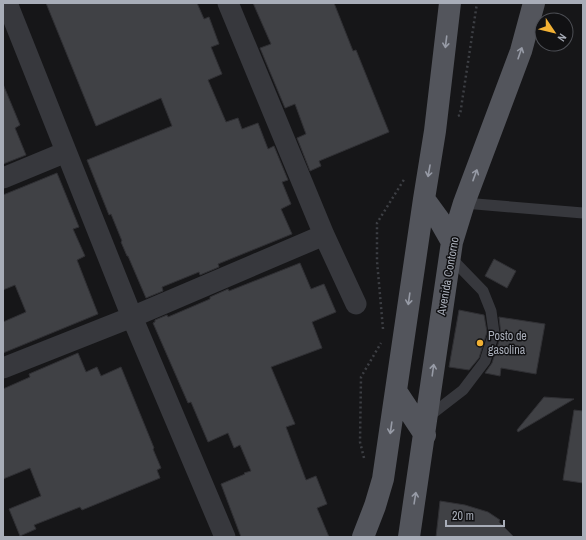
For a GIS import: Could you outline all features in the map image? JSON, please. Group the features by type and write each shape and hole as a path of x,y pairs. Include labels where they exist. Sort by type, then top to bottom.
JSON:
{"main road":[{"path":"362,537 375,506 383,479 435,132 450,3"},
{"name":"Avenida Contorno","path":"409,537 426,427 450,248 464,203 520,51 534,3"},
{"path":"424,199 440,221 450,248"},
{"path":"396,391 426,427"}],"street":[{"path":"7,3 132,317 225,537"},
{"path":"228,3 324,235 356,304"},
{"path":"3,178 66,152"},
{"path":"3,368 132,317 324,235"}],"lane":[{"path":"464,203 583,213"},
{"path":"426,427 463,390 485,361 494,333 491,311 483,291 450,248"}],"building":[{"path":"46,3 197,3 204,19 209,17 219,44 211,47 222,74 208,80 226,122 238,118 242,129 258,123 268,149 274,146 288,180 282,182 291,204 281,209 292,234 218,264 219,267 200,275 199,272 162,287 163,291 146,298 121,242 122,241 111,214 109,215 87,160 172,126 161,98 96,126"},
{"path":"253,3 334,3 353,51 356,50 389,132 319,161 321,166 310,171 297,138 306,134 295,104 285,108 260,48 271,44"},
{"path":"3,84 20,125 15,128 26,155 3,164"},
{"path":"57,173 79,227 73,229 85,256 77,260 98,314 3,353 3,322 26,312 15,285 3,290 3,195"},
{"path":"494,259 516,271 507,288 485,276"},
{"path":"300,263 311,289 324,284 336,312 312,322 322,348 271,367 295,424 286,427 306,480 316,476 327,504 317,508 329,537 241,537 221,484 251,471 240,445 234,448 228,433 208,442 191,402 188,403 153,323 155,320 167,315 168,317 210,299 210,297 228,289 229,291"},
{"path":"459,310 484,315 487,332 479,358 469,370 449,367"},
{"path":"499,317 545,324 536,374 501,368 500,376 485,373 492,363 501,335"},
{"path":"78,353 86,372 97,367 101,376 121,367 154,448 153,449 161,468 157,470 160,478 82,510 80,507 34,525 36,529 20,536 9,509 41,496 30,468 3,479 3,389 30,377 29,374"},
{"path":"544,397 574,399 518,432 517,430"},
{"path":"574,410 583,411 583,483 563,480"},
{"path":"440,501 465,505 488,512 500,520 499,522 514,537 436,537"}],"place":[{"name":"Posto de gasolina","path":"480,343"}]}
